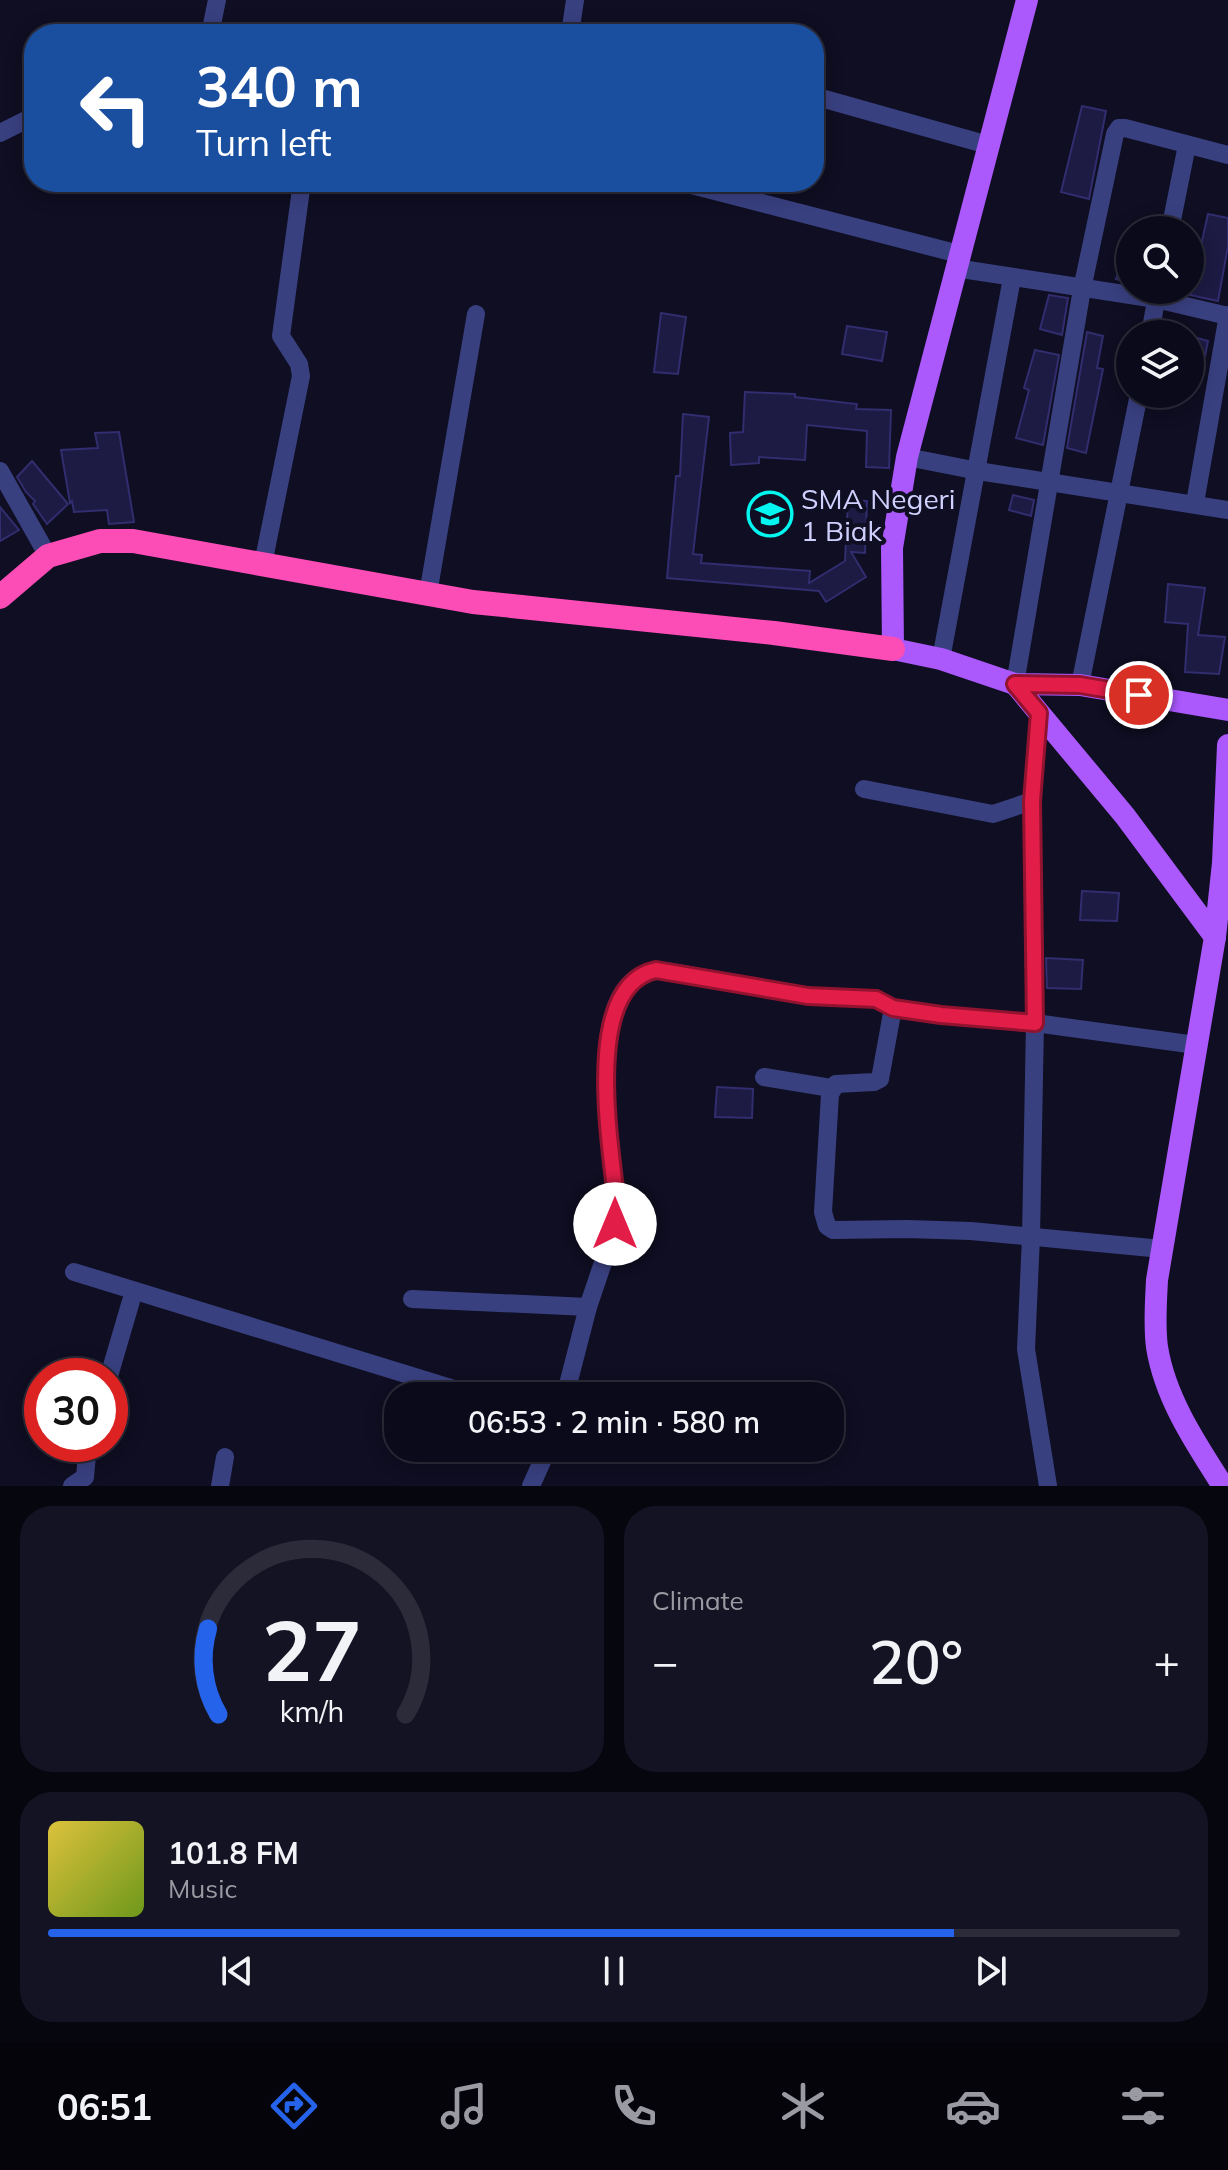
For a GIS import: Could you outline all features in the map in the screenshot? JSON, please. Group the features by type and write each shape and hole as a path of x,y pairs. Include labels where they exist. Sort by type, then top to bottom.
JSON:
{"highway":[{"path":"0,597 48,556 100,541 133,541 473,602 774,633 893,649"}],"main road":[{"path":"1027,0 907,457 892,548 893,649 941,659 1015,684 1080,685 1228,710"},
{"path":"1015,684 1060,734 1125,816 1215,937"},
{"path":"1060,734 1055,708 1059,697 1080,685"},
{"path":"1223,1486 1185,1423 1162,1369 1155,1317 1162,1249 1215,937 1223,863 1228,745"}],"street":[{"path":"212,24 217,0"},
{"path":"572,24 575,0"},
{"path":"824,99 988,145"},
{"path":"0,133 24,121"},
{"path":"1015,684 1082,289 1117,131 1125,128 1228,155"},
{"path":"1173,216 1187,145"},
{"path":"263,564 301,376 299,364 283,342 281,331 301,192"},
{"path":"715,192 1012,278 1116,292"},
{"path":"941,659 1012,278"},
{"path":"1187,304 1228,316 1195,503"},
{"path":"428,594 476,314"},
{"path":"1080,685 1136,408"},
{"path":"907,457 1228,510"},
{"path":"2,481 48,556"},
{"path":"1039,713 1032,801 1035,1023 1026,1349 1048,1486"},
{"path":"864,789 993,814 1032,801"},
{"path":"569,1382 588,1307 615,1224 617,1207 606,1082 607,1040 617,1004 628,986 645,973 656,970 808,996 876,999 893,1008 1196,1045"},
{"path":"764,1077 831,1088 841,1083 880,1079 893,1008"},
{"path":"831,1088 823,1212 827,1226 833,1230 920,1229 1162,1249"},
{"path":"74,1272 432,1382"},
{"path":"412,1299 588,1307"},
{"path":"114,1358 131,1301"},
{"path":"220,1486 225,1457"},
{"path":"72,1486 85,1477 86,1462"},
{"path":"531,1486 542,1462"}],"building":[{"path":"1082,106 1106,111 1089,199 1061,192"},
{"path":"1208,214 1228,218 1228,246 1218,301 1204,298 1204,232"},
{"path":"1049,295 1068,298 1062,335 1040,329"},
{"path":"661,313 686,317 678,374 654,372"},
{"path":"847,326 887,332 882,361 842,354"},
{"path":"1087,332 1103,336 1097,368 1103,369 1086,453 1067,448"},
{"path":"1035,350 1059,355 1043,445 1016,438 1029,390 1024,388"},
{"path":"745,392 795,394 795,397 857,404 856,409 891,410 889,468 866,467 867,431 807,425 805,460 759,457 759,463 731,465 730,433 743,432"},
{"path":"683,414 709,417 693,554 702,555 701,563 810,571 809,583 845,561 848,500 867,501 865,553 851,552 866,577 826,602 819,591 667,578 676,476 680,476"},
{"path":"119,432 134,522 109,524 107,510 74,512 61,450 98,448 95,433"},
{"path":"32,461 68,504 47,524 17,477"},
{"path":"1013,495 1034,500 1031,516 1009,510"},
{"path":"0,507 19,530 0,541"},
{"path":"1168,584 1205,588 1198,635 1225,637 1219,674 1185,672 1188,624 1165,622"},
{"path":"1082,891 1119,893 1117,921 1080,920"},
{"path":"1046,958 1083,960 1081,989 1047,988"},
{"path":"717,1087 753,1089 752,1118 715,1117"}],"place":[{"name":"SMA Negeri 1 Biak","path":"770,514"}],"route":[{"path":"615,1224 617,1207 606,1082 607,1040 617,1004 628,986 636,978 656,970 808,996 876,999 893,1008 941,1015 1035,1023 1032,801 1039,713 1015,684 1080,685 1139,695"}]}
